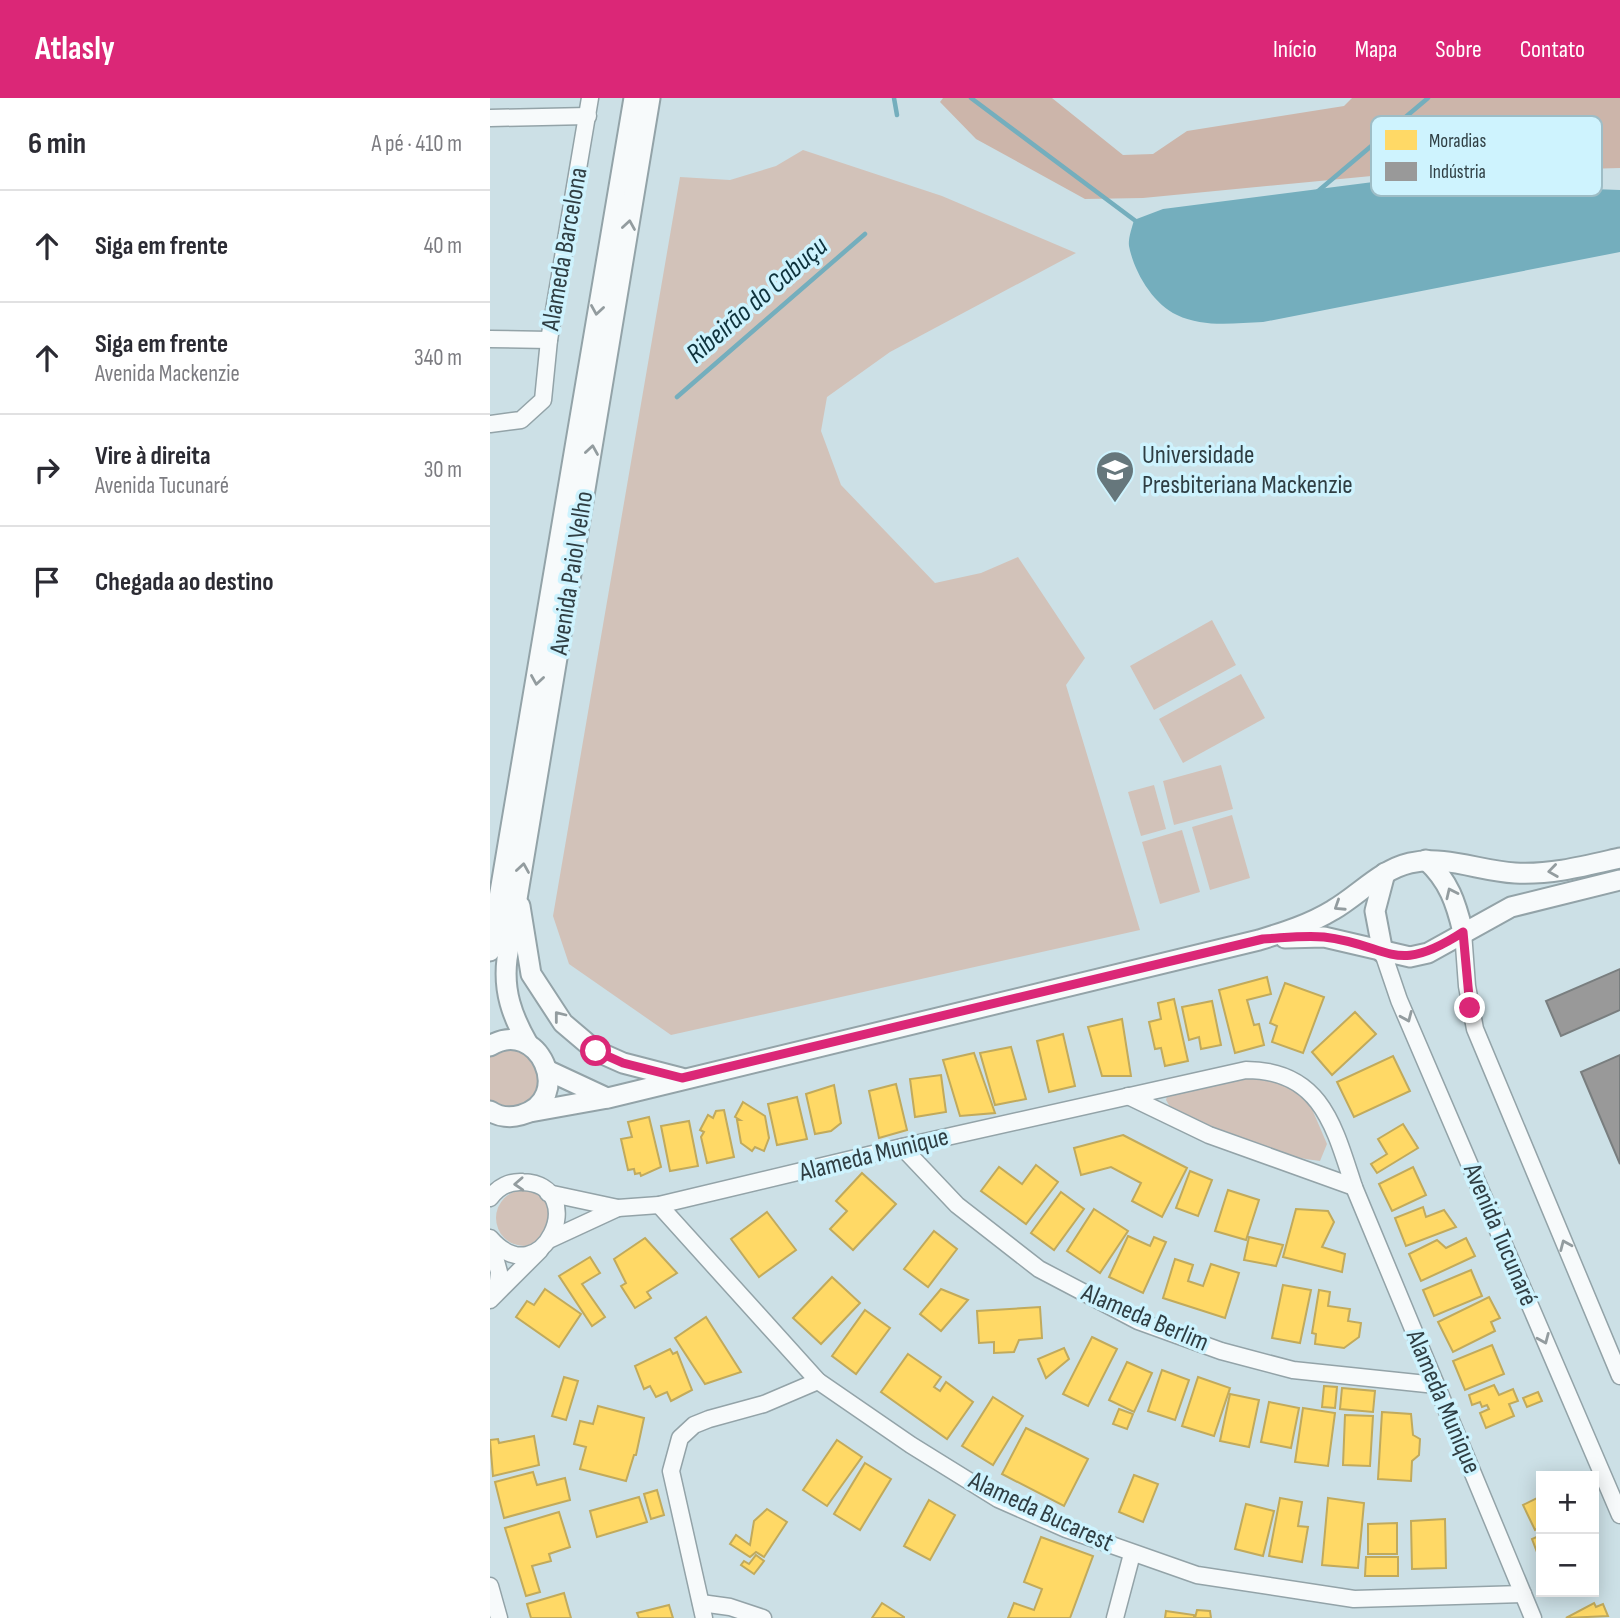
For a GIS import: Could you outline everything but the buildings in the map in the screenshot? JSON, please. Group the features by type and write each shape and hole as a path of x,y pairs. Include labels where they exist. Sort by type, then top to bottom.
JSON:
{"main road":[{"name":"Avenida Paiol Velho","path":"490,951 634,98"},
{"name":"Avenida Paiol Velho","path":"549,1071 545,1060 528,1044 513,1017 505,976 650,98"},
{"path":"496,1118 608,1098 1263,939 1306,925 1335,909 1385,873 1426,860 1512,873 1541,873 1620,858"},
{"path":"1426,860 1440,873 1452,892 1463,932"},
{"path":"1383,953 1375,911 1385,873"},
{"path":"1263,939 1324,937 1383,953 1410,957 1428,953 1511,907 1620,880"},
{"path":"519,896 531,974 563,1023 596,1051 623,1063 682,1078"},
{"path":"490,1046 506,1040 528,1044"},
{"path":"530,1112 546,1094 549,1071 608,1098"}],"street":[{"name":"Alameda Barcelona","path":"490,424 521,420 542,400 547,379 549,340 590,98"},
{"path":"490,118 588,116"},
{"path":"490,339 549,340"},
{"path":"1463,932 1466,986 1475,1030 1620,1376"},
{"name":"Avenida Tucunaré","path":"1383,953 1399,1000 1620,1515"},
{"name":"Alameda Munique","path":"491,1193 515,1181 539,1185 548,1193 618,1208 659,1205 1246,1070 1268,1070 1289,1077 1310,1091 1323,1108 1533,1618"},
{"path":"1128,1096 1209,1135 1354,1186"},
{"name":"Alameda Berlim","path":"902,1147 957,1205 1039,1269 1138,1321 1221,1351 1293,1370 1436,1385"},
{"path":"494,1295 547,1243 558,1220 554,1201 548,1193"},
{"name":"Alameda Bucarest","path":"659,1205 818,1381 911,1445 998,1499 1132,1554 1197,1576 1354,1599 1523,1594"},
{"name":"Alameda Munique","path":"547,1243 618,1208"},
{"path":"490,1239 508,1252 521,1254 547,1243"},
{"path":"490,1239 499,1272 494,1295"},
{"path":"763,1618 730,1607 703,1611 671,1471 680,1438 694,1425 764,1404 818,1381"},
{"path":"1115,1618 1132,1554"},
{"path":"490,1586 499,1618"}],"shaded area":[{"path":"943,98 1052,98 1123,155 1153,154 1187,131 1344,106 1352,98 1620,98 1620,168 1602,169 1602,116 1371,116 1371,176 1143,198 1085,199 976,139 940,102"},
{"path":"803,150 942,196 1076,253 890,352 827,397 821,431 841,485 935,583 981,573 1018,557 1085,658 1066,685 1140,930 671,1035 569,964 553,916 680,177 730,180 776,166"},
{"path":"1212,620 1236,665 1154,710 1130,666"},
{"path":"1241,674 1265,718 1183,763 1159,719"},
{"path":"1221,765 1233,809 1174,825 1163,781"},
{"path":"1154,785 1166,829 1141,836 1128,792"},
{"path":"1232,815 1250,878 1210,890 1192,827"},
{"path":"1182,830 1200,892 1160,904 1142,842"},
{"path":"508,1045 535,1057 541,1085 530,1100 514,1108 490,1103 490,1053"},
{"path":"1249,1075 1265,1075 1306,1095 1327,1144 1320,1161 1281,1153 1244,1140 1170,1107 1166,1100 1168,1093"},
{"path":"524,1190 539,1195 547,1203 552,1218 547,1233 539,1241 524,1246 509,1241 501,1233 496,1218 501,1203 509,1195"}],"water":[{"path":"1371,182 1371,196 1602,196 1602,189 1620,190 1620,252 1263,322 1198,322 1177,315 1160,303 1140,276 1132,256 1129,243 1134,220 1163,209"}],"waterway":[{"name":"Ribeirão do Cabuçu","path":"894,98 897,115"},
{"path":"971,98 1137,222"},
{"path":"1407,116 1428,98"},
{"path":"1317,192 1371,146"},
{"name":"Ribeirão do Cabuçu","path":"677,397 865,234"}],"place":[{"name":"Universidade Presbiteriana Mackenzie","path":"1115,504"}],"route":[{"path":"596,1051 623,1063 682,1078 1130,973 1263,939 1324,937 1383,953 1410,957 1428,953 1463,932 1470,1008"}]}
